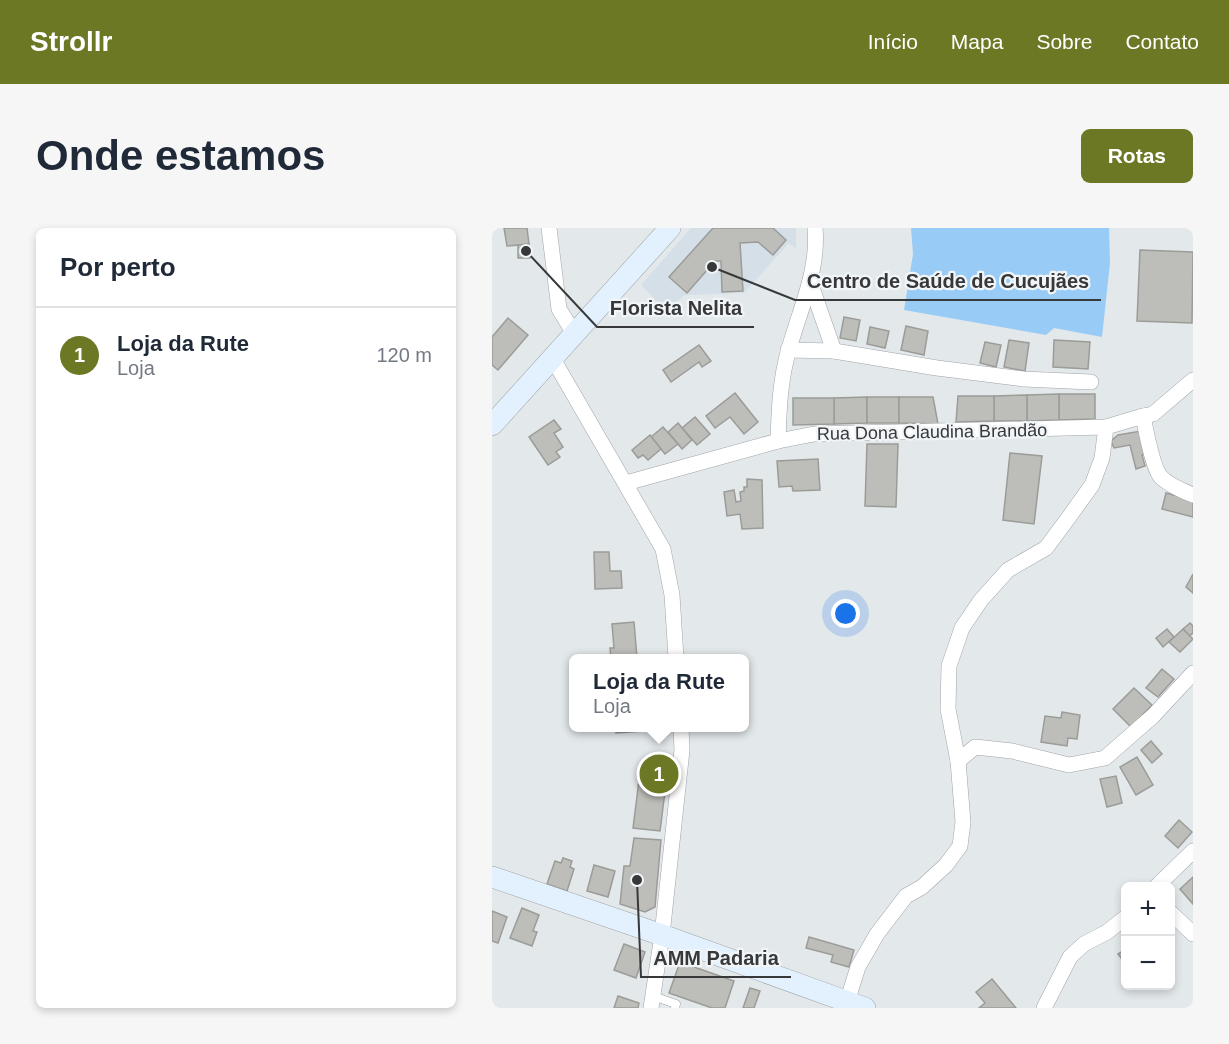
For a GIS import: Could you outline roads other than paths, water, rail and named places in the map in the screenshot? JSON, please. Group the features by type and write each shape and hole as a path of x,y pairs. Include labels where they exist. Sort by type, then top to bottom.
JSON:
{"main road":[{"path":"492,425 669,228"},
{"path":"492,877 856,1005"}],"street":[{"path":"549,228 559,309 575,334"},
{"path":"778,441 779,394 788,350 810,282 816,240 815,228"},
{"path":"810,282 834,351"},
{"path":"788,350 834,351 1024,380 1091,382"},
{"path":"553,359 663,549 672,595 676,654"},
{"name":"Rua Dona Claudina Brandão","path":"626,483 778,441 814,434 1106,427 1153,414 1193,380"},
{"path":"1143,416 1160,476 1193,495"},
{"path":"856,1005 858,967 877,934 906,896 922,887 946,865 960,846 963,822 958,761 948,709 949,666 962,628 981,600 1008,570 1046,548 1092,485 1101,458 1106,427"},
{"path":"958,761 975,747 1011,752 1069,765 1104,758 1153,716 1193,673"},
{"path":"652,1002 662,935 682,750 681,732"},
{"path":"1161,882 1193,851"},
{"path":"1175,917 1193,934"},
{"path":"1044,1008 1070,957 1084,944 1107,932 1121,920"}],"lane":[{"path":"652,1002 676,1004 675,1008"}],"place":[{"name":"Florista Nelita","path":"526,251"},
{"name":"Centro de Saúde de Cucujães","path":"712,267"},
{"name":"Loja da Rute","path":"659,774"},
{"name":"AMM Padaria","path":"637,880"}]}
